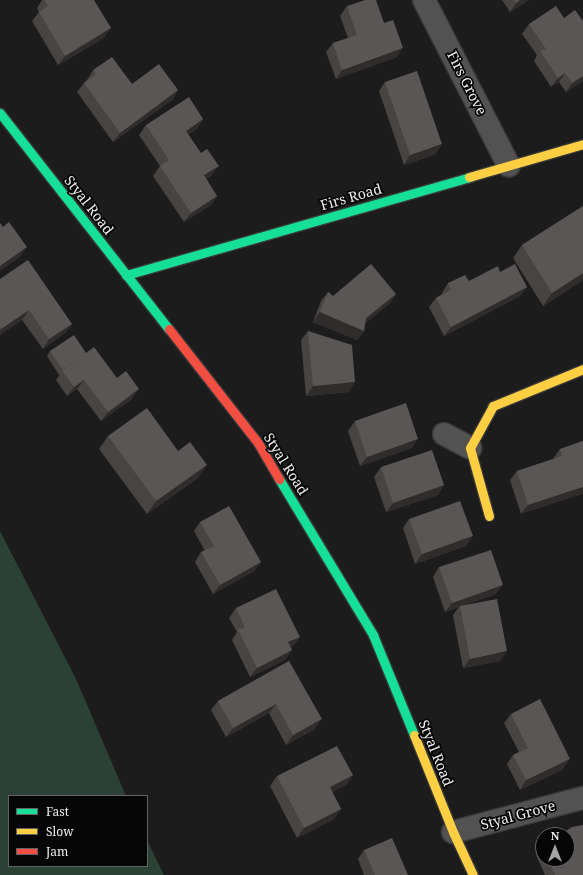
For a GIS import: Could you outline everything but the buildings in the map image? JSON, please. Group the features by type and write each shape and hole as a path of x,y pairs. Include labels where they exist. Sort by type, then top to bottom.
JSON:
{"main road":[{"name":"Styal Road","path":"0,113 258,444 373,635 453,832 473,875"},
{"name":"Firs Road","path":"126,275 583,144"},
{"path":"489,516 470,448 493,406 583,369"}],"street":[{"name":"Firs Grove","path":"424,0 509,166"},
{"path":"444,434 470,448"},
{"name":"Styal Grove","path":"453,832 583,798"}],"green space":[{"path":"0,531 76,679 126,795 8,795 8,867 148,867 148,842 164,875 0,875"}],"traffic: fast":[{"path":"0,113 169,329"},
{"path":"126,275 469,177"},
{"path":"279,479 373,635 414,735"}],"traffic: slow":[{"path":"469,177 583,144"},
{"path":"489,516 470,448 493,406 583,369"},
{"path":"414,735 453,832 473,875"}],"traffic: jam":[{"path":"169,329 258,443 279,479"}]}
